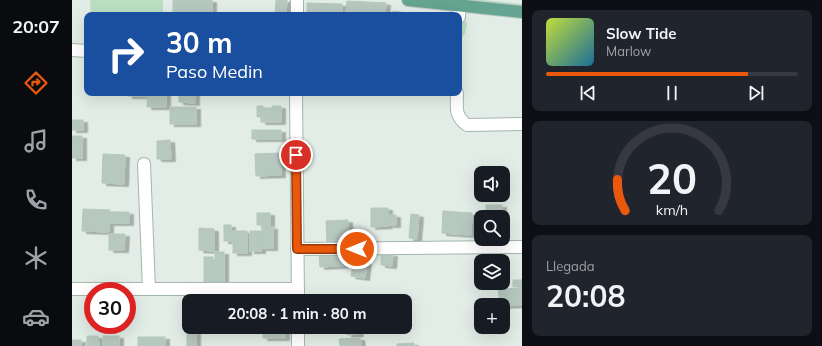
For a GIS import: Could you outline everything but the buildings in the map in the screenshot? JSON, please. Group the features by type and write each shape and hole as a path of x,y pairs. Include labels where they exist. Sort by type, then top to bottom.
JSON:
{"main road":[{"path":"408,0 459,7 522,12"}],"street":[{"path":"297,0 297,12"},
{"path":"72,50 84,51"},
{"path":"296,96 298,294"},
{"path":"457,96 457,113 460,120 467,125 522,124"},
{"path":"144,164 149,289"},
{"path":"297,249 522,248"},
{"path":"72,289 149,289 273,294"},
{"path":"298,334 298,346"}],"green space":[{"path":"90,0 163,0 163,12 91,12"},
{"path":"466,0 484,0 522,4 522,7"},
{"path":"462,19 467,23 465,33 462,38"}],"route":[{"path":"296,155 297,249 357,249"}]}
